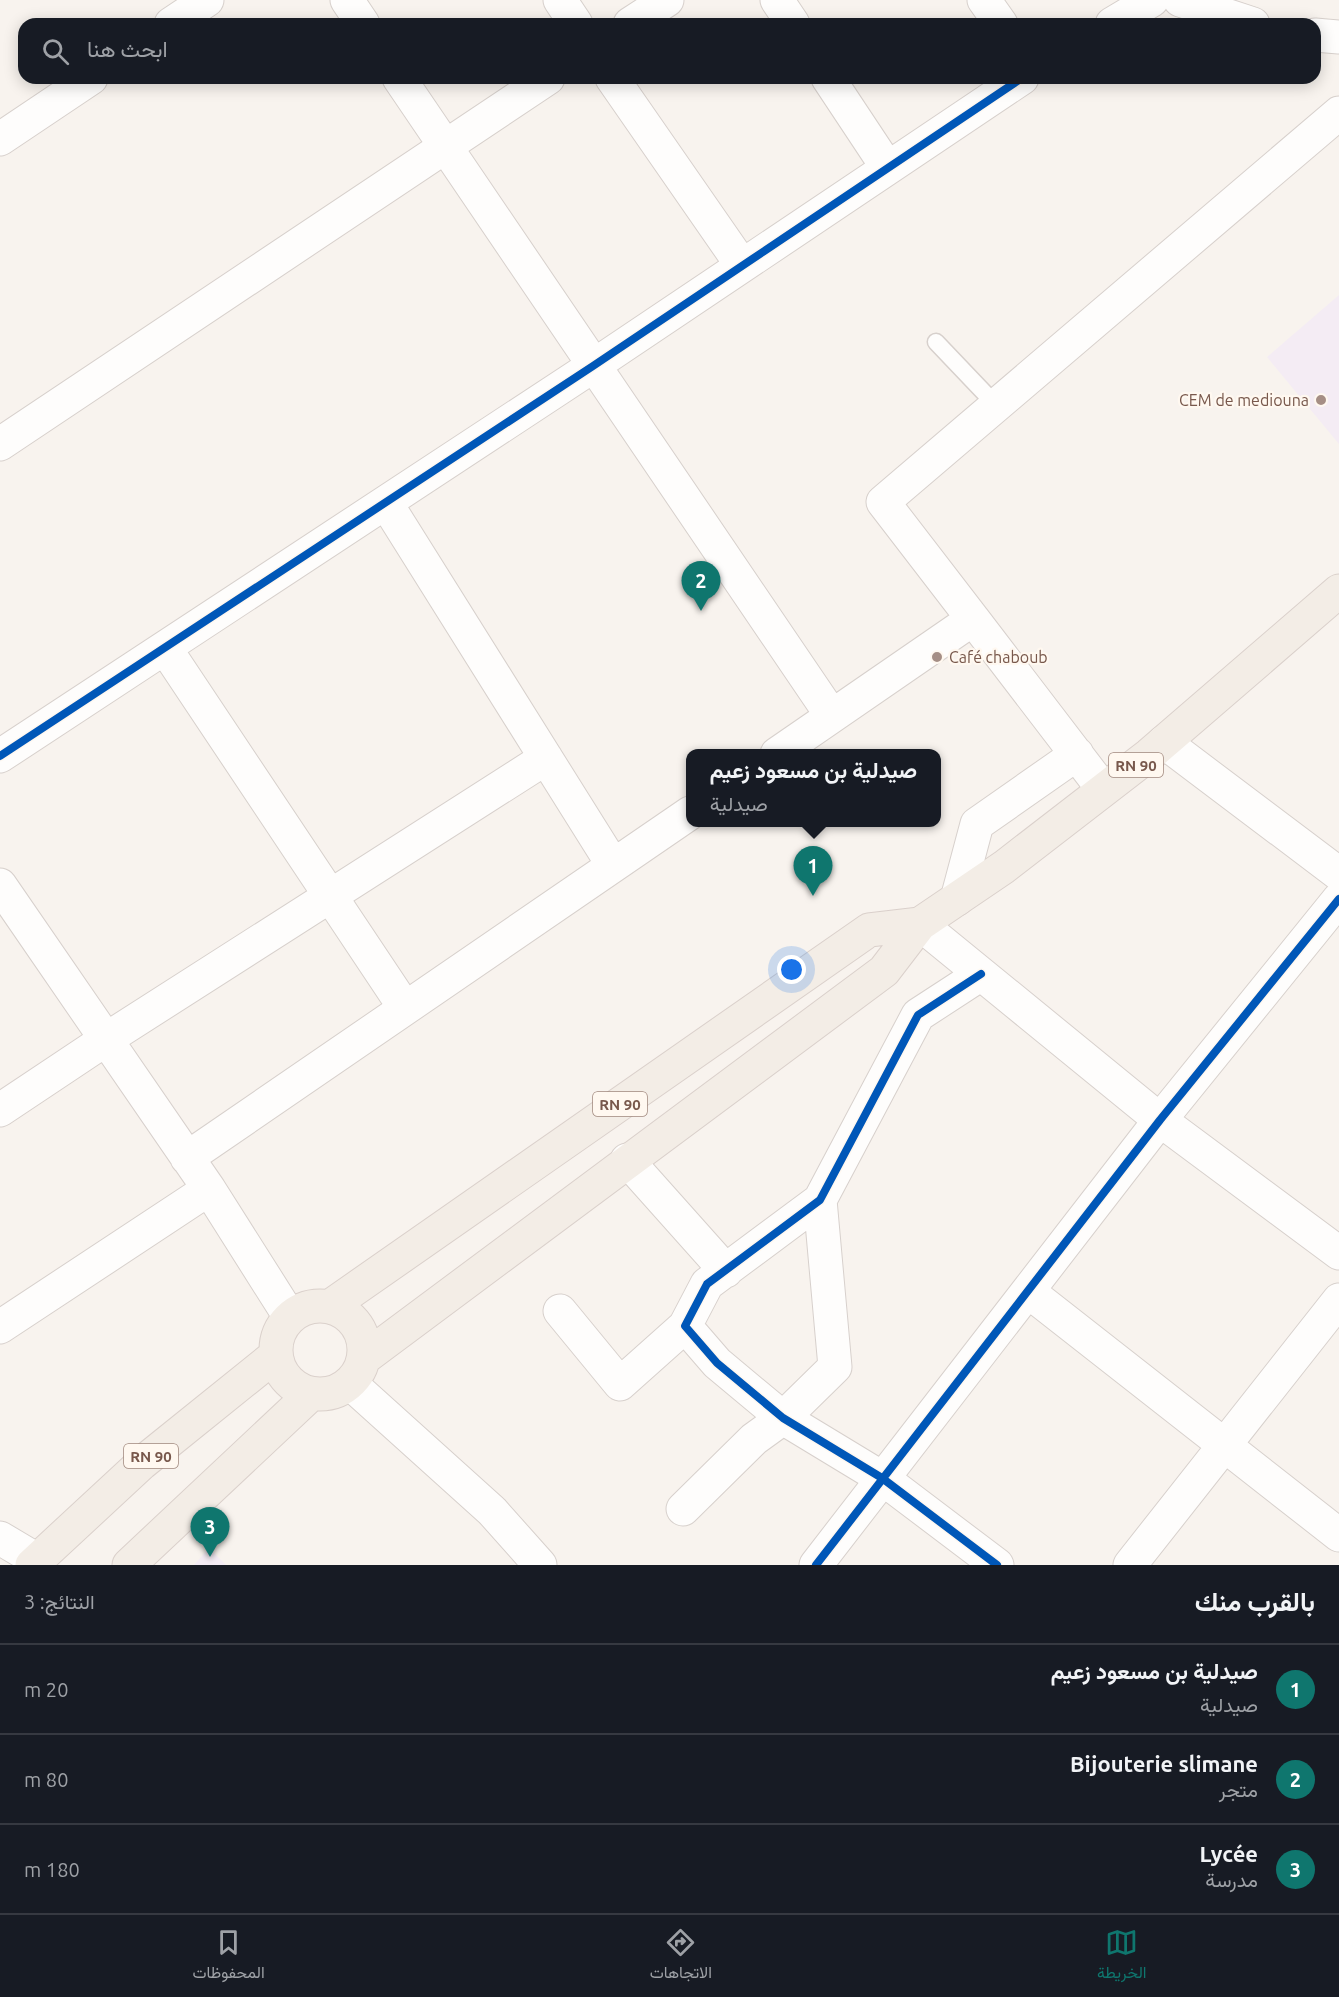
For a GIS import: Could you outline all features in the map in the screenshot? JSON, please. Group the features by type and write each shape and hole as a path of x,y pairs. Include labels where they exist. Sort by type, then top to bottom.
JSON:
{"main road":[{"name":"RN 90","path":"310,1394 324,1394 356,1371 627,1161 884,970 920,924 1004,867 1164,742 1339,591"},
{"name":"RN 90","path":"290,1317 309,1308 329,1307 869,930 920,924"},
{"path":"329,1307 342,1312 357,1326 364,1346 356,1371"},
{"path":"129,1565 310,1394 298,1389 287,1380 279,1368 276,1341 290,1317"},
{"name":"RN 90","path":"35,1562 142,1463 276,1355"}],"street":[{"path":"180,18 207,0"},
{"path":"347,0 359,18"},
{"path":"561,0 572,18"},
{"path":"639,18 667,0"},
{"path":"777,0 789,18"},
{"path":"984,0 997,18"},
{"path":"1122,18 1152,0"},
{"path":"1180,0 1235,18"},
{"path":"1245,0 1264,18"},
{"path":"1321,36 1339,37"},
{"path":"0,140 82,84"},
{"path":"403,84 832,716"},
{"path":"0,444 539,84"},
{"path":"616,84 741,264"},
{"path":"832,84 886,167"},
{"path":"0,756 593,366 741,264 1013,84"},
{"path":"1103,789 883,502 1339,112"},
{"path":"386,503 613,865"},
{"path":"783,749 973,619"},
{"path":"165,648 405,1008"},
{"path":"1164,742 1339,874"},
{"path":"957,899 977,824 1077,754"},
{"path":"0,1110 105,1040 546,758"},
{"path":"187,1158 686,816"},
{"path":"0,885 209,1189 290,1317"},
{"path":"816,1565 1160,1120 1339,899"},
{"path":"920,924 1160,1120 1339,1253"},
{"path":"560,1311 620,1384 685,1326 707,1284 820,1200 918,1016 981,974"},
{"path":"627,1161 726,1271"},
{"path":"0,1327 209,1189"},
{"path":"683,1509 754,1439 783,1418 835,1367 820,1200"},
{"path":"1029,1292 1225,1448 1339,1535"},
{"path":"1131,1565 1339,1300"},
{"path":"685,1326 717,1363 783,1418 882,1478 998,1565"},
{"path":"356,1371 492,1511 540,1565"},
{"path":"0,1538 35,1562"}],"lane":[{"path":"936,342 996,405"}],"shaded area":[{"name":"CEM de mediouna","path":"1339,295 1339,444 1267,357"},
{"path":"209,1548 226,1565 194,1565"}],"cycle path":[{"path":"0,756 593,366 1013,84"},
{"path":"816,1565 1160,1120 1339,899"},
{"path":"981,974 918,1015 820,1200 707,1284 685,1326 717,1363 783,1418 882,1478 997,1565"}],"place":[{"name":"CEM de mediouna","path":"1321,400"},
{"name":"Bijouterie slimane","path":"701,611"},
{"name":"Café chaboub","path":"937,657"},
{"name":"صيدلية بن مسعود زعيم","path":"813,896"},
{"name":"Lycée","path":"210,1557"}]}
